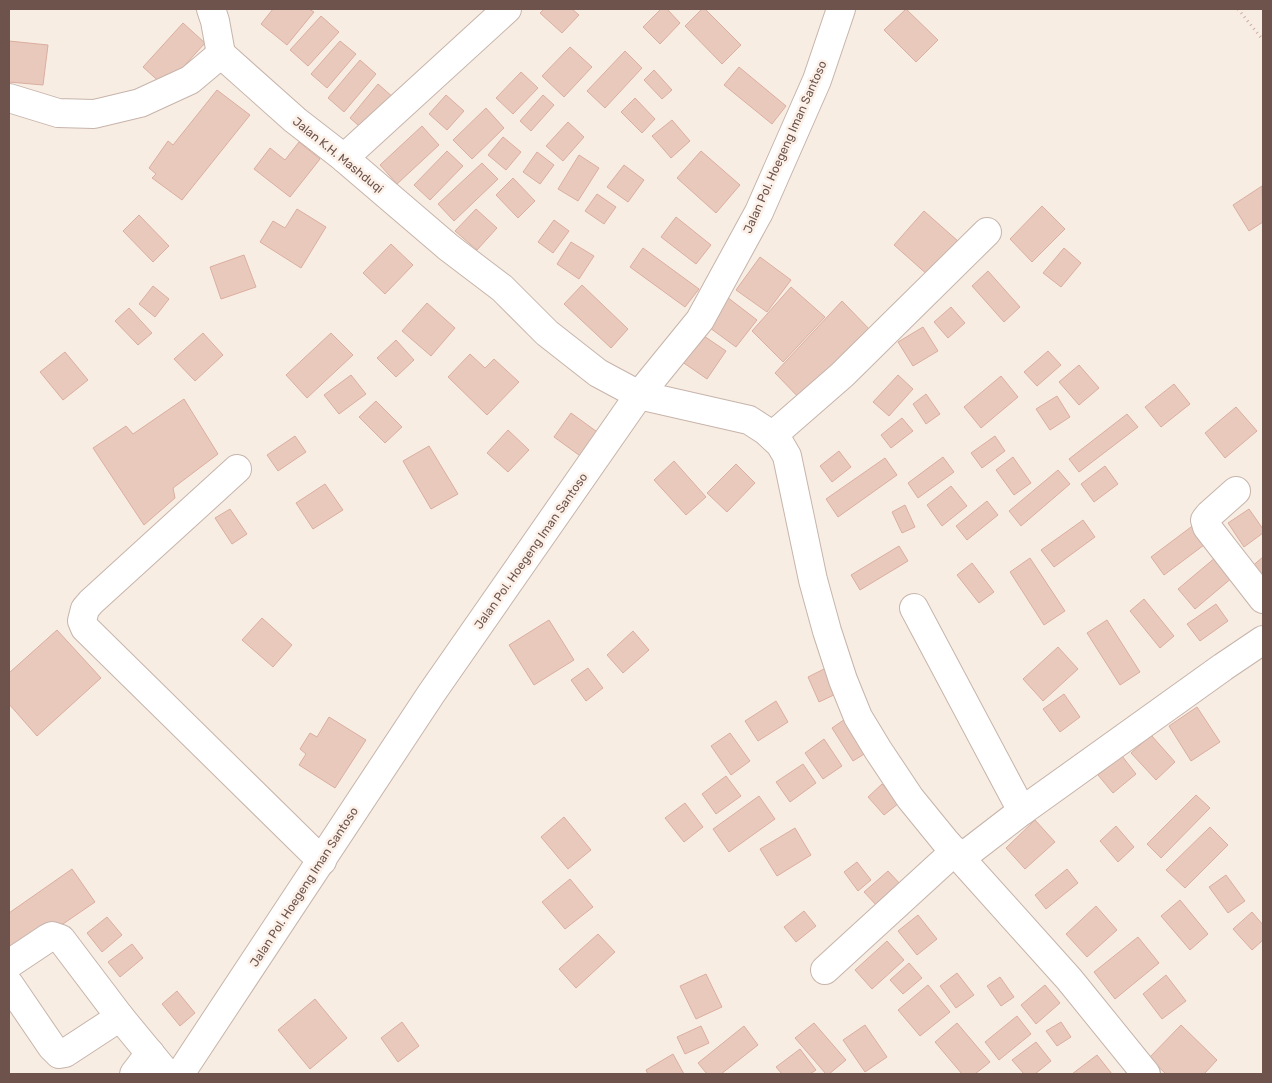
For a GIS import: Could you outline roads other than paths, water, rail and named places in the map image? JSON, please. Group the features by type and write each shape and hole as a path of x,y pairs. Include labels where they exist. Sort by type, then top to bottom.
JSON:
{"street":[{"path":"9,98 58,113 94,114 140,103 190,80 221,54 215,20 211,9"},
{"path":"344,158 507,9"},
{"name":"Jalan Pol. Hoegeng Iman Santoso","path":"180,1074 431,694 639,395 700,320 759,212 817,80 841,9"},
{"name":"Jalan K.H. Mashduqi","path":"221,54 295,120 344,158 448,247 502,288 547,333 598,373 639,395 749,420 780,444 787,456 801,529 827,631 843,680 858,717 910,798 958,855 1069,979 1146,1074"},
{"path":"772,436 842,375 987,232"},
{"path":"237,469 91,602 85,609 82,621 85,628 322,861"},
{"path":"1236,492 1205,520 1207,527 1263,599"},
{"path":"914,608 1022,812"},
{"path":"825,970 931,871 1022,812 1222,667 1263,640"},
{"path":"9,964 48,938 52,936 61,938 120,1017 142,1064 166,1074"},
{"path":"9,984 52,1047 59,1054 65,1053 120,1017"}]}
